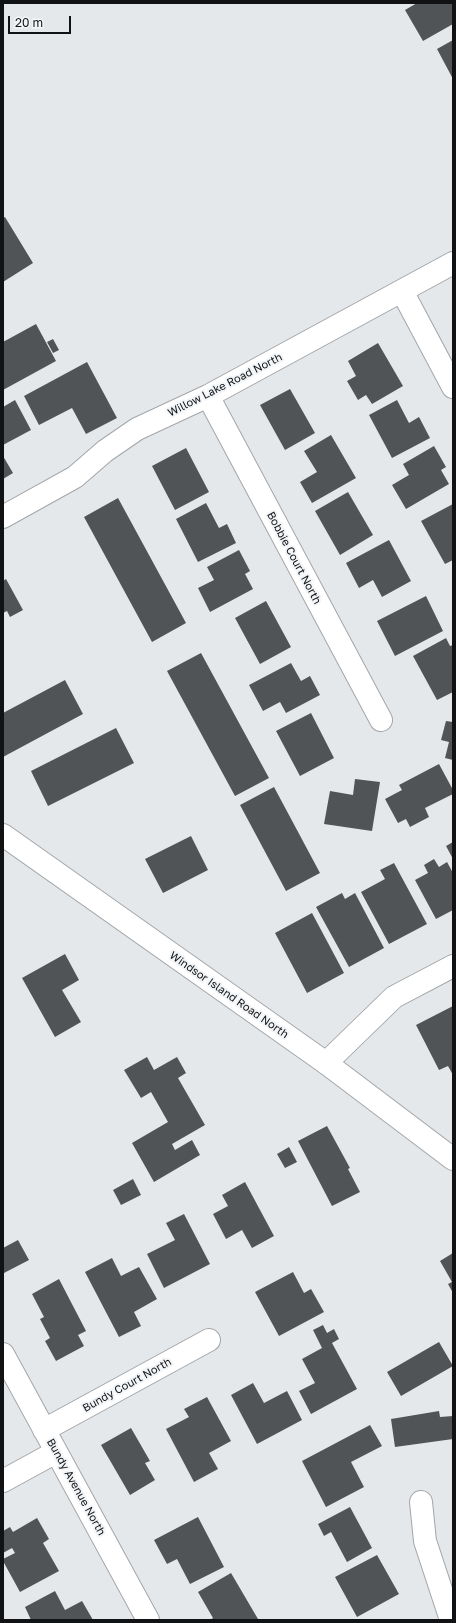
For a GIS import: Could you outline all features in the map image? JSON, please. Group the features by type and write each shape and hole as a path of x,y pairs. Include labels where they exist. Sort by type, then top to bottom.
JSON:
{"street":[{"name":"Willow Lake Road North","path":"3,517 75,477 111,447 137,429 208,396 453,263"},
{"path":"402,291 453,387"},
{"name":"Bobbie Court North","path":"208,396 381,720"},
{"name":"Windsor Island Road North","path":"3,834 326,1063 453,1159"},
{"path":"326,1063 394,997 453,966"},
{"name":"Bundy Court North","path":"44,1430 210,1340"},
{"name":"Bundy Avenue North","path":"3,1354 148,1620"},
{"path":"3,1482 56,1452"},
{"path":"421,1502 425,1541 451,1620"}],"building":[{"path":"417,3 453,3 453,24 423,41 405,10"},
{"path":"453,40 453,79 437,49"},
{"path":"5,217 33,263 3,282 3,218"},
{"path":"36,324 56,361 3,390 3,342"},
{"path":"53,339 59,350 53,353 47,342"},
{"path":"378,343 403,386 372,404 366,395 358,400 347,381 356,376 348,361"},
{"path":"87,362 117,418 86,434 72,408 39,425 24,396"},
{"path":"290,389 315,433 285,450 260,405"},
{"path":"15,400 31,430 3,445 3,407"},
{"path":"397,400 409,423 419,417 430,438 392,458 369,415"},
{"path":"331,435 356,478 312,503 300,482 317,472 304,451"},
{"path":"434,446 446,467 441,470 449,484 406,509 392,485 409,475 403,464"},
{"path":"186,448 209,492 175,510 152,466"},
{"path":"3,456 13,473 3,479"},
{"path":"348,492 373,535 340,555 315,511"},
{"path":"118,498 186,623 152,642 84,517"},
{"path":"206,503 219,528 227,524 236,543 198,562 176,519"},
{"path":"453,504 453,560 445,564 421,521"},
{"path":"389,540 411,581 382,597 373,580 359,588 346,563"},
{"path":"239,550 250,571 245,574 253,589 210,612 198,588 214,580 207,567"},
{"path":"6,579 23,610 10,617 7,611 3,613 3,581"},
{"path":"426,596 443,631 395,656 377,621"},
{"path":"266,601 291,647 260,664 235,618"},
{"path":"446,638 450,646 453,645 453,692 437,700 413,656"},
{"path":"201,653 269,778 235,796 167,671"},
{"path":"291,663 301,681 310,676 320,695 286,713 280,702 263,711 249,685"},
{"path":"65,680 83,714 3,757 3,713"},
{"path":"311,713 334,758 300,776 276,731"},
{"path":"446,721 453,722 453,760 445,758 449,742 441,740"},
{"path":"116,728 134,763 48,806 31,771"},
{"path":"439,764 453,790 453,794 425,808 429,817 410,827 406,819 398,823 385,799 402,790 399,785"},
{"path":"355,779 380,782 372,831 324,824 330,791 353,795"},
{"path":"274,787 320,873 286,891 240,805"},
{"path":"191,836 208,870 163,893 145,859"},
{"path":"453,842 453,859 446,846"},
{"path":"434,859 439,867 447,862 453,873 453,910 436,919 415,880 428,873 424,865"},
{"path":"394,863 427,924 389,944 361,892 385,879 380,870"},
{"path":"342,893 345,899 355,893 384,948 349,967 316,907"},
{"path":"312,913 344,973 307,993 275,933"},
{"path":"65,954 79,980 62,990 81,1022 55,1037 22,978"},
{"path":"453,1006 453,1075 448,1066 439,1070 416,1025"},
{"path":"147,1057 154,1070 177,1057 186,1073 178,1078 205,1125 172,1144 175,1150 192,1140 200,1155 154,1182 132,1143 168,1122 151,1092 141,1098 124,1070"},
{"path":"327,1126 350,1168 348,1169 360,1192 332,1206 298,1141"},
{"path":"289,1147 297,1162 285,1168 277,1154"},
{"path":"133,1179 141,1195 121,1205 113,1190"},
{"path":"245,1182 274,1236 252,1248 242,1230 226,1239 213,1214 228,1206 222,1195"},
{"path":"184,1214 210,1264 164,1288 147,1254 175,1240 166,1223"},
{"path":"18,1240 29,1260 4,1273 3,1248"},
{"path":"453,1253 453,1293 448,1284 452,1282 440,1261"},
{"path":"112,1258 121,1276 139,1267 157,1299 134,1312 141,1326 119,1337 85,1272"},
{"path":"293,1272 304,1293 311,1289 324,1312 279,1336 255,1292"},
{"path":"59,1279 86,1331 78,1335 84,1346 56,1361 45,1341 50,1338 40,1319 44,1317 32,1294"},
{"path":"323,1325 327,1333 334,1329 339,1339 332,1343 357,1389 311,1414 299,1391 315,1383 302,1359 322,1348 313,1330"},
{"path":"439,1342 453,1366 401,1396 387,1372"},
{"path":"253,1383 264,1403 287,1391 302,1420 257,1444 231,1395"},
{"path":"207,1397 231,1441 209,1453 218,1469 194,1482 166,1429 189,1417 184,1409"},
{"path":"439,1411 440,1417 453,1416 453,1439 395,1447 391,1419"},
{"path":"370,1425 382,1446 351,1462 364,1487 326,1507 302,1461"},
{"path":"131,1428 150,1461 145,1463 155,1480 130,1495 101,1445"},
{"path":"350,1507 372,1548 347,1562 331,1532 324,1536 318,1524"},
{"path":"198,1517 224,1567 190,1584 177,1559 167,1564 154,1540"},
{"path":"37,1518 49,1539 43,1543 59,1571 20,1592 3,1561 3,1559 15,1553 12,1548 3,1553 3,1531 10,1527 13,1532"},
{"path":"377,1555 399,1594 357,1617 335,1577"},
{"path":"231,1573 258,1619 210,1620 213,1618 198,1592"},
{"path":"55,1591 65,1610 82,1601 93,1620 31,1620 25,1607"}]}
